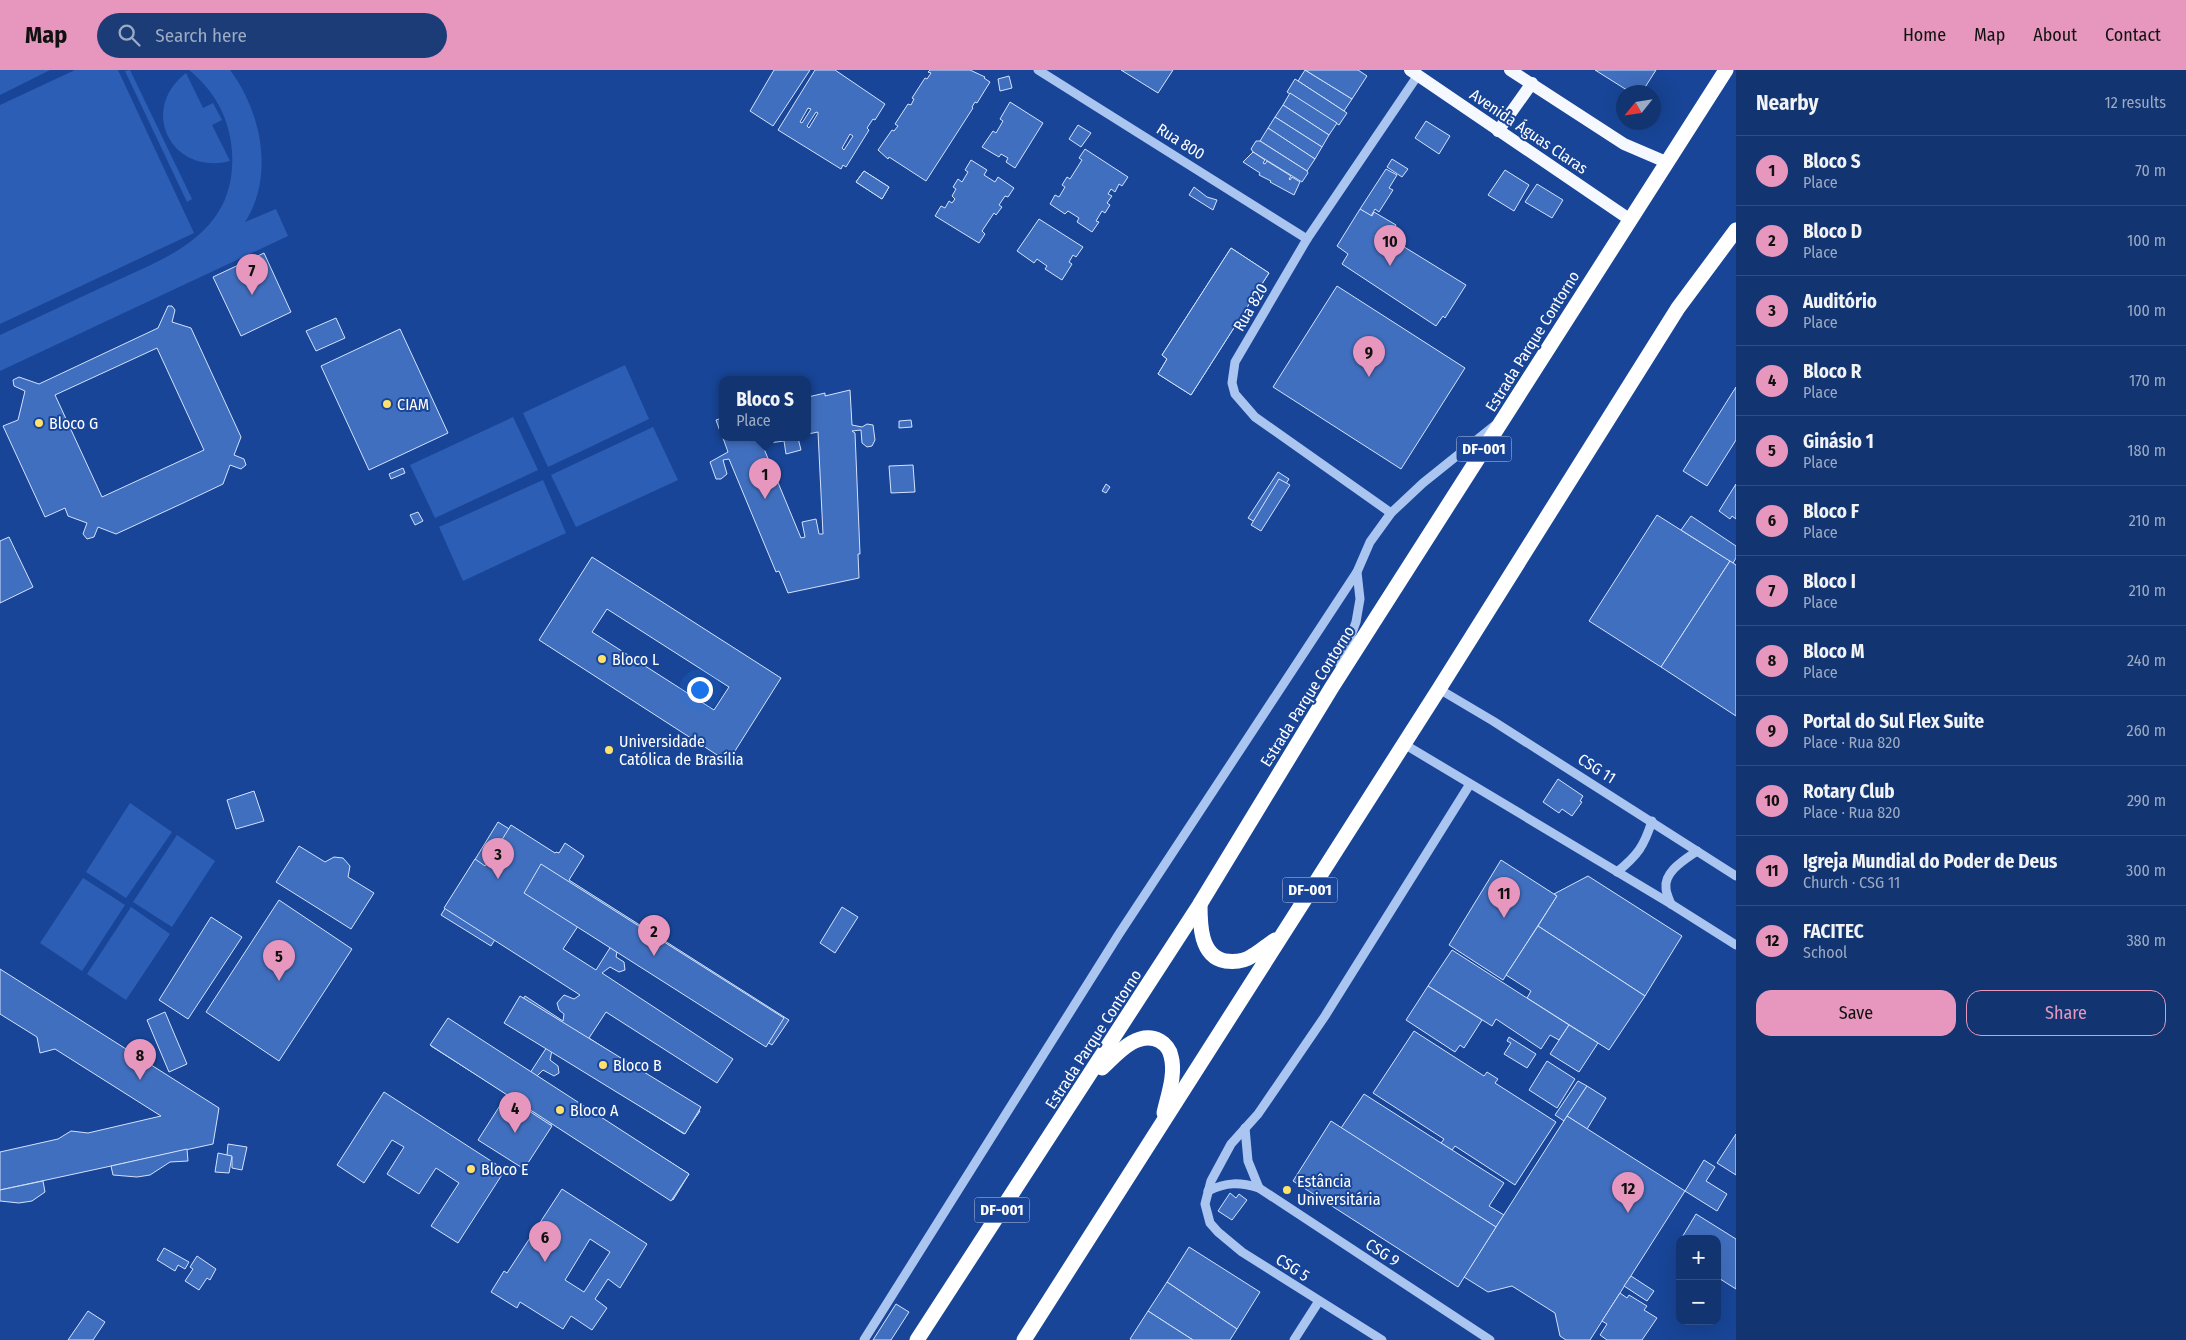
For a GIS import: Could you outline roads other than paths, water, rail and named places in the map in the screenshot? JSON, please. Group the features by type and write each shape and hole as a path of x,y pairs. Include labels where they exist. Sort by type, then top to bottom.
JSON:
{"highway":[{"name":"Estrada Parque Contorno","path":"917,1340 1088,1080 1200,904 1332,687 1629,219 1726,70"},
{"name":"DF-001","path":"1024,1340 1439,689 1678,308 1734,237"},
{"path":"1200,904 1200,924 1204,941 1211,953 1221,960 1233,962 1251,957 1281,935"},
{"path":"1088,1080 1127,1045 1144,1037 1154,1038 1164,1044 1171,1055 1172,1075 1161,1124"}],"main road":[{"path":"1510,70 1624,144 1666,162"},
{"name":"Avenida Águas Claras","path":"1414,72 1629,219"},
{"path":"1498,131 1532,83"}],"street":[{"name":"Rua 800","path":"1038,70 1307,239"},
{"name":"Rua 820","path":"1391,513 1255,417 1242,404 1233,389 1232,373 1235,362 1307,239 1414,72"},
{"path":"864,1340 1119,934 1357,572 1370,542 1391,513 1423,484 1504,418"},
{"path":"1332,687 1356,622 1360,599 1357,572"},
{"name":"CSG 11","path":"1439,689 1652,821 1736,876"},
{"path":"1404,744 1736,945"},
{"path":"1208,1191 1211,1181 1224,1157 1258,1114 1325,1016 1470,784"},
{"path":"1617,872 1640,851 1652,821"},
{"path":"1671,904 1666,887 1667,878 1674,869 1697,851"},
{"path":"1242,1132 1248,1161 1259,1188"},
{"name":"CSG 9","path":"1208,1191 1220,1185 1235,1183 1259,1188 1490,1340"},
{"name":"CSG 5","path":"1208,1191 1205,1204 1207,1216 1218,1232 1242,1252 1382,1340"},
{"path":"1294,1340 1319,1301"}],"place":[{"name":"Rotary Club","path":"1390,266"},
{"name":"Bloco I","path":"252,295"},
{"name":"Portal do Sul Flex Suite","path":"1369,377"},
{"name":"CIAM","path":"387,404"},
{"name":"Bloco G","path":"39,423"},
{"name":"Bloco S","path":"765,499"},
{"name":"Bloco L","path":"602,659"},
{"name":"Universidade Católica de Brasília","path":"609,750"},
{"name":"Auditório","path":"498,879"},
{"name":"Igreja Mundial do Poder de Deus","path":"1504,918"},
{"name":"Bloco D","path":"654,956"},
{"name":"Ginásio 1","path":"279,981"},
{"name":"Bloco B","path":"603,1065"},
{"name":"Bloco M","path":"140,1080"},
{"name":"Bloco A","path":"560,1110"},
{"name":"Bloco R","path":"515,1133"},
{"name":"Bloco E","path":"471,1169"},
{"name":"Estância Universitária","path":"1287,1190"},
{"name":"FACITEC","path":"1628,1213"},
{"name":"Bloco F","path":"545,1262"}]}
